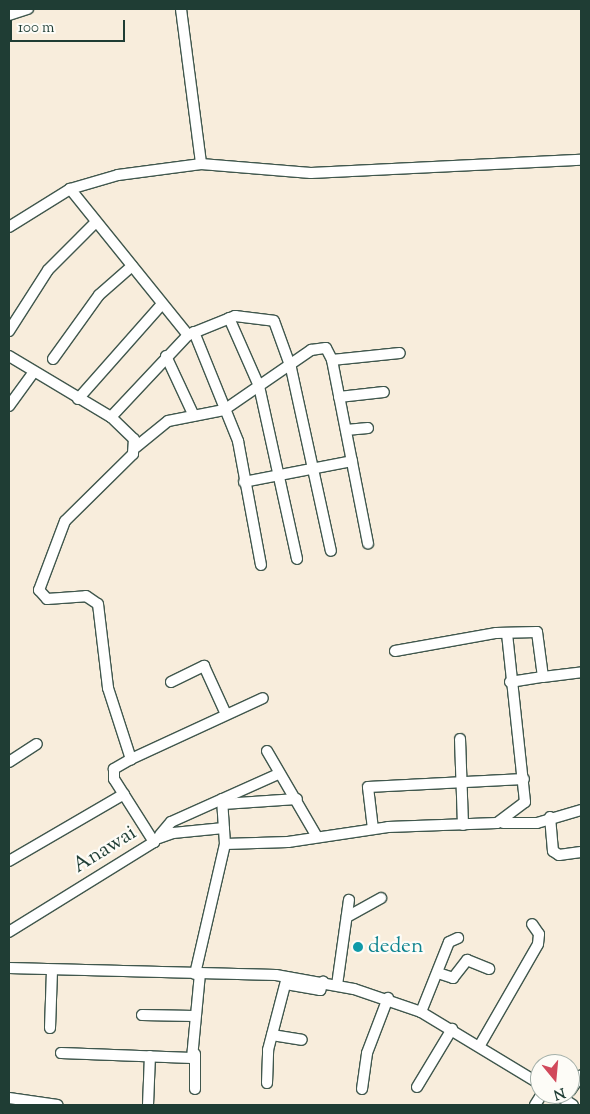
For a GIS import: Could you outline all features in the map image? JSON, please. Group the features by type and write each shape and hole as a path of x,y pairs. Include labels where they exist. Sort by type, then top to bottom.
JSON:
{"street":[{"path":"9,15 28,9"},
{"path":"181,9 200,164"},
{"path":"9,227 70,190 118,175 200,164 311,173 581,160"},
{"path":"70,190 162,304 191,334 238,441 244,482 261,565"},
{"path":"9,331 48,270 96,223"},
{"path":"53,359 99,295 132,266"},
{"path":"78,399 162,304"},
{"path":"229,318 259,386 297,559"},
{"path":"111,417 166,356 191,334 229,318 274,320 291,368 315,468 331,551"},
{"path":"263,698 225,712 131,759 108,688 98,604 86,596 47,599 39,590 73,509 136,447 168,421 224,410 259,386 291,368 311,350 326,348 332,360 340,397 368,544"},
{"path":"332,360 400,353"},
{"path":"9,356 33,373 111,417 130,433 136,447"},
{"path":"166,356 194,416"},
{"path":"9,406 33,373"},
{"path":"340,397 384,392"},
{"path":"346,430 368,428"},
{"path":"244,482 352,461"},
{"path":"395,651 507,633 537,632 543,676"},
{"path":"497,823 525,802 524,779 510,682 507,633"},
{"path":"172,682 204,666 225,712"},
{"path":"510,682 581,672"},
{"path":"460,739 463,825"},
{"path":"9,762 37,744"},
{"path":"267,751 318,837"},
{"name":"Anawai","path":"9,932 157,838 124,794 113,774 131,759"},
{"path":"157,838 170,822 223,801 276,775"},
{"path":"373,829 368,787 524,779"},
{"path":"9,861 45,835 124,794"},
{"path":"223,801 297,799"},
{"path":"195,1090 194,1016 197,974 226,844 223,801"},
{"path":"226,844 318,837 373,829 537,823 550,817 581,810"},
{"path":"550,817 553,851 559,855 581,852"},
{"path":"157,838 224,828"},
{"path":"347,917 381,898"},
{"path":"337,986 350,900"},
{"path":"480,1045 538,944 539,934 532,924"},
{"path":"421,1012 438,973 448,942 458,938"},
{"path":"438,973 453,978 466,960 489,970"},
{"path":"9,968 197,974 323,982 388,998 421,1012 480,1045 530,1078"},
{"path":"50,1028 52,970"},
{"path":"267,1083 272,1035 286,980"},
{"path":"362,1089 367,1053 388,998"},
{"path":"142,1015 194,1016"},
{"path":"417,1088 452,1029"},
{"path":"272,1035 302,1040"},
{"path":"62,1053 188,1059 195,1054"},
{"path":"148,1105 150,1056"},
{"path":"9,1098 58,1105"}],"place":[{"name":"deden","path":"358,947"}]}
